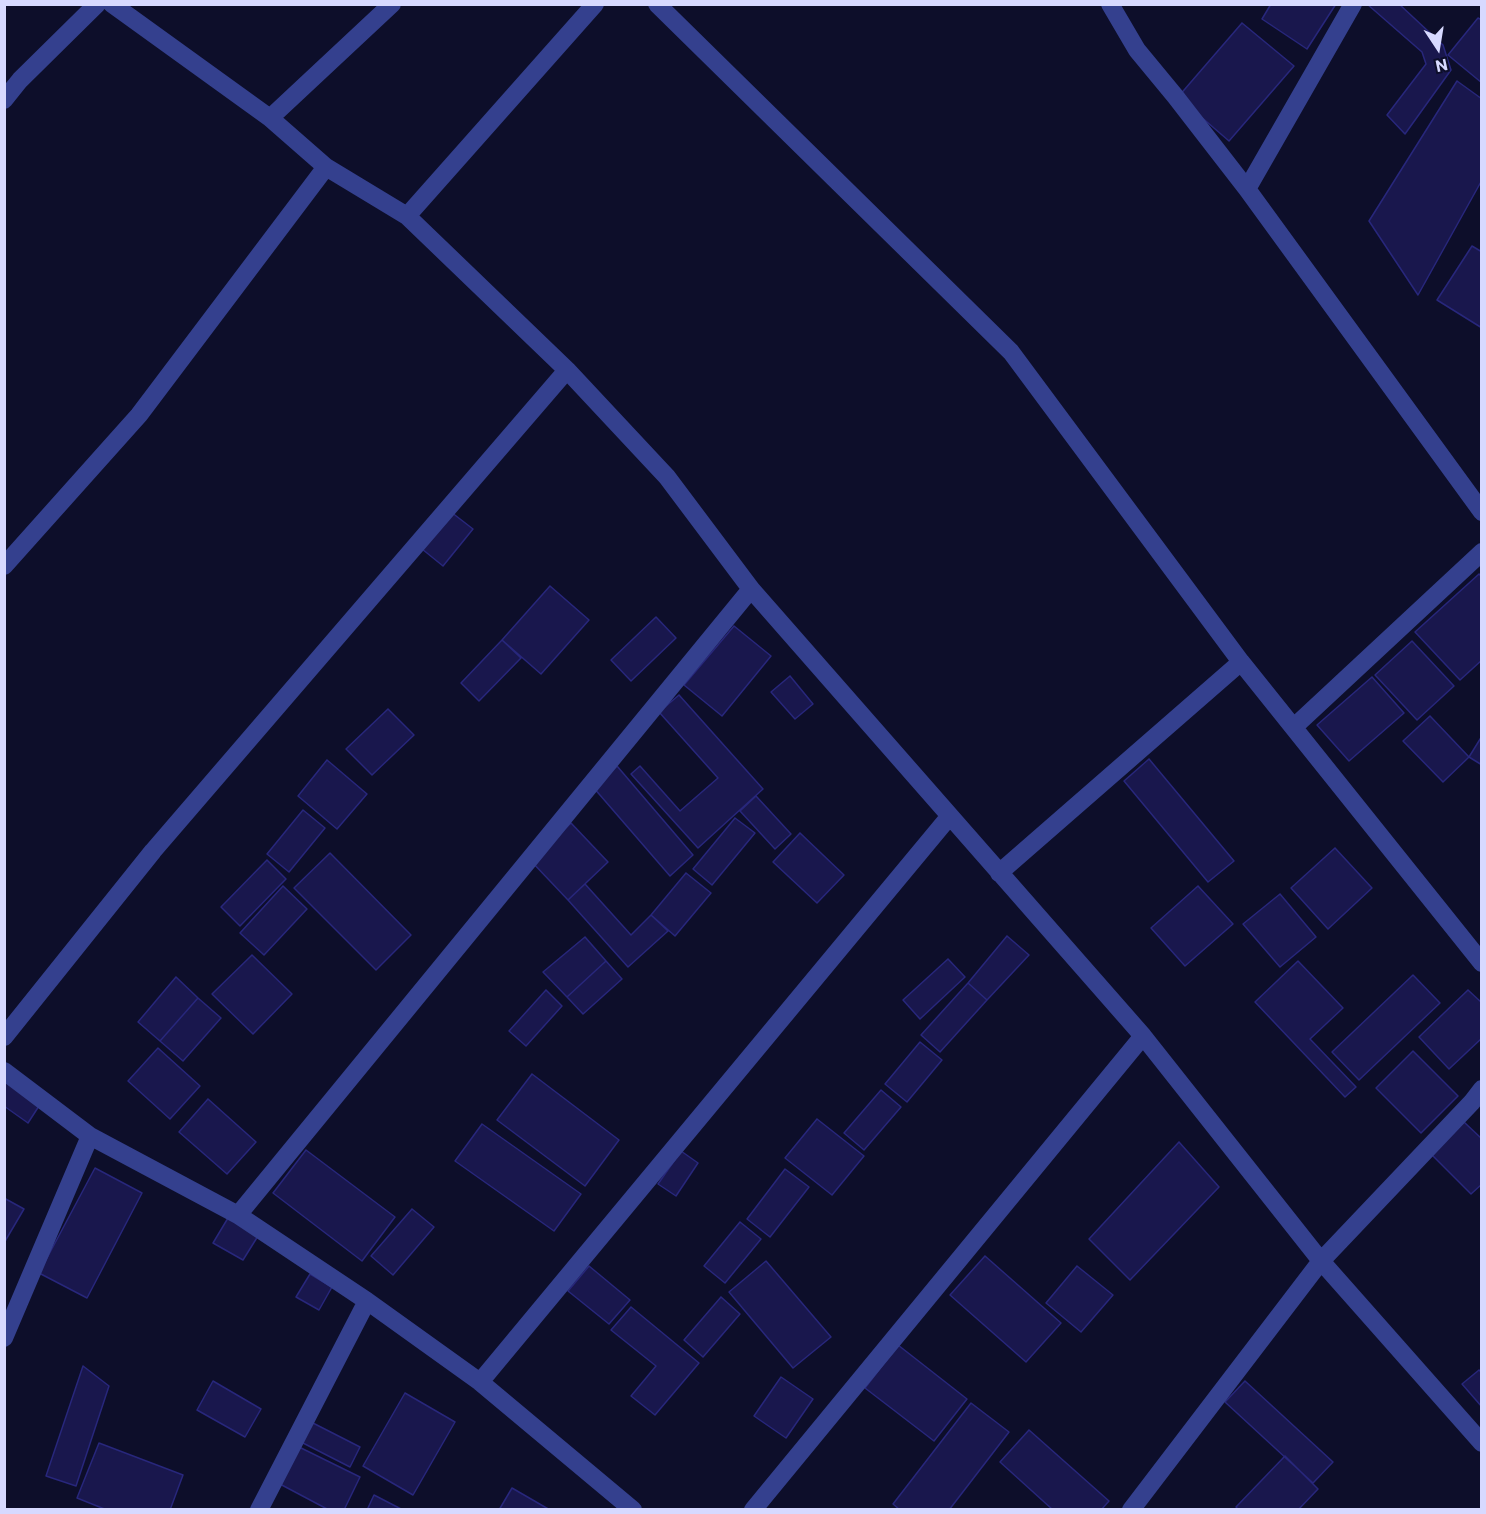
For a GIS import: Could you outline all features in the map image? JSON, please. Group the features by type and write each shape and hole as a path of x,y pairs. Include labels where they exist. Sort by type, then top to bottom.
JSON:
{"street":[{"path":"4,100 20,80 97,4"},
{"path":"112,4 270,118 326,167 407,216 567,370 667,477 751,589 1143,1036 1321,1261 1482,1443"},
{"path":"270,118 392,4"},
{"path":"407,216 595,4"},
{"path":"657,4 1011,352 1240,662 1482,963"},
{"path":"1110,4 1137,50 1247,189 1482,512"},
{"path":"1247,189 1353,4"},
{"path":"4,566 139,415 326,167"},
{"path":"4,1037 153,851 567,370"},
{"path":"1294,727 1482,552"},
{"path":"238,1215 751,589"},
{"path":"999,873 1240,662"},
{"path":"480,1382 949,817"},
{"path":"753,1509 1143,1036"},
{"path":"4,1071 90,1136 238,1215 367,1301 480,1382 633,1509"},
{"path":"1131,1509 1321,1261 1478,1102"},
{"path":"4,1338 90,1136"},
{"path":"259,1509 367,1301"}],"building":[{"path":"1271,4 1336,4 1307,49 1262,19"},
{"path":"1367,4 1399,4 1443,45 1451,70 1405,134 1387,115 1426,64 1422,52"},
{"path":"1478,18 1482,20 1482,83 1448,55"},
{"path":"1242,23 1294,66 1229,141 1178,97"},
{"path":"1457,81 1482,99 1482,180 1418,295 1369,221"},
{"path":"1472,246 1482,252 1482,328 1437,300"},
{"path":"451,512 473,529 443,566 422,549"},
{"path":"1479,574 1482,577 1482,660 1460,680 1415,632"},
{"path":"550,586 589,620 541,674 502,640"},
{"path":"656,617 676,638 631,681 611,660"},
{"path":"734,626 771,656 722,716 684,685"},
{"path":"502,640 521,658 479,701 461,683"},
{"path":"1412,641 1454,686 1417,720 1375,675"},
{"path":"790,676 813,704 795,719 771,692"},
{"path":"1372,677 1404,713 1349,761 1317,725"},
{"path":"679,695 763,789 698,848 631,774 640,766 680,811 718,778 659,712"},
{"path":"388,709 414,735 372,775 346,749"},
{"path":"1430,716 1469,757 1443,782 1403,741"},
{"path":"1482,736 1482,765 1469,757"},
{"path":"1149,759 1234,861 1208,882 1124,781"},
{"path":"327,760 367,794 337,829 298,796"},
{"path":"617,766 693,855 670,876 593,787"},
{"path":"756,796 791,834 775,849 740,811"},
{"path":"303,810 325,828 289,872 267,854"},
{"path":"735,818 755,833 712,885 693,869"},
{"path":"571,823 608,862 568,900 531,861"},
{"path":"800,833 844,875 817,903 773,862"},
{"path":"1335,848 1372,888 1328,929 1291,888"},
{"path":"330,853 411,935 376,970 294,888"},
{"path":"267,860 286,879 240,926 221,907"},
{"path":"686,873 711,893 675,936 651,915"},
{"path":"585,884 631,935 651,915 668,931 628,967 568,900"},
{"path":"283,886 307,909 264,955 240,933"},
{"path":"1198,886 1233,924 1185,966 1151,928"},
{"path":"1280,894 1316,937 1280,967 1243,924"},
{"path":"1007,936 1029,955 987,1000 968,983"},
{"path":"585,937 606,961 567,997 543,972"},
{"path":"252,955 292,994 253,1034 212,994"},
{"path":"948,959 965,977 920,1019 903,1000"},
{"path":"606,961 622,979 583,1014 567,997"},
{"path":"1298,961 1343,1008 1310,1039 1356,1087 1345,1097 1255,1002"},
{"path":"1413,975 1440,1003 1359,1080 1332,1052"},
{"path":"176,977 198,998 160,1041 138,1022"},
{"path":"968,983 987,1000 940,1052 921,1035"},
{"path":"546,990 562,1006 526,1046 509,1031"},
{"path":"1468,990 1482,1003 1482,1038 1449,1069 1419,1037"},
{"path":"198,998 221,1018 183,1061 160,1041"},
{"path":"920,1042 942,1060 907,1102 885,1084"},
{"path":"158,1048 200,1086 170,1119 128,1081"},
{"path":"1413,1051 1458,1096 1421,1133 1376,1088"},
{"path":"532,1074 619,1140 585,1186 497,1120"},
{"path":"4,1081 39,1106 28,1123 4,1106"},
{"path":"881,1090 901,1107 864,1150 844,1133"},
{"path":"208,1099 256,1142 227,1174 179,1132"},
{"path":"817,1119 864,1156 832,1195 785,1158"},
{"path":"1464,1122 1482,1139 1482,1184 1471,1194 1431,1154"},
{"path":"482,1124 581,1194 554,1231 455,1161"},
{"path":"1179,1142 1219,1187 1130,1280 1089,1239"},
{"path":"306,1150 395,1217 362,1261 273,1193"},
{"path":"681,1151 698,1163 676,1196 658,1184"},
{"path":"95,1168 142,1193 87,1298 39,1273"},
{"path":"785,1169 809,1187 770,1237 747,1219"},
{"path":"4,1198 24,1209 4,1243"},
{"path":"412,1209 434,1227 393,1275 371,1256"},
{"path":"228,1218 258,1236 243,1260 213,1243"},
{"path":"740,1222 761,1239 725,1283 704,1266"},
{"path":"985,1256 1061,1323 1026,1362 950,1295"},
{"path":"766,1261 831,1337 793,1368 729,1292"},
{"path":"589,1266 630,1300 609,1324 568,1291"},
{"path":"1077,1266 1113,1295 1081,1332 1046,1303"},
{"path":"310,1274 332,1287 319,1310 296,1297"},
{"path":"721,1297 740,1314 703,1357 684,1340"},
{"path":"631,1307 699,1363 655,1415 631,1396 656,1366 611,1330"},
{"path":"898,1345 967,1399 934,1441 865,1388"},
{"path":"83,1366 109,1386 76,1486 46,1476"},
{"path":"1479,1370 1482,1373 1482,1407 1462,1384"},
{"path":"781,1377 813,1399 786,1438 754,1416"},
{"path":"213,1381 261,1409 245,1437 197,1410"},
{"path":"1245,1381 1333,1462 1313,1483 1225,1402"},
{"path":"405,1393 455,1422 413,1495 363,1466"},
{"path":"971,1403 1009,1432 949,1510 900,1510 893,1504"},
{"path":"311,1422 360,1447 350,1467 301,1442"},
{"path":"1029,1430 1109,1501 1101,1510 1053,1510 1000,1462"},
{"path":"99,1443 183,1475 170,1510 107,1510 77,1498"},
{"path":"297,1446 360,1477 344,1510 329,1510 278,1483"},
{"path":"1285,1456 1318,1489 1298,1510 1239,1510 1236,1507"},
{"path":"512,1488 550,1510 499,1510"},
{"path":"374,1495 403,1510 367,1510"}]}
